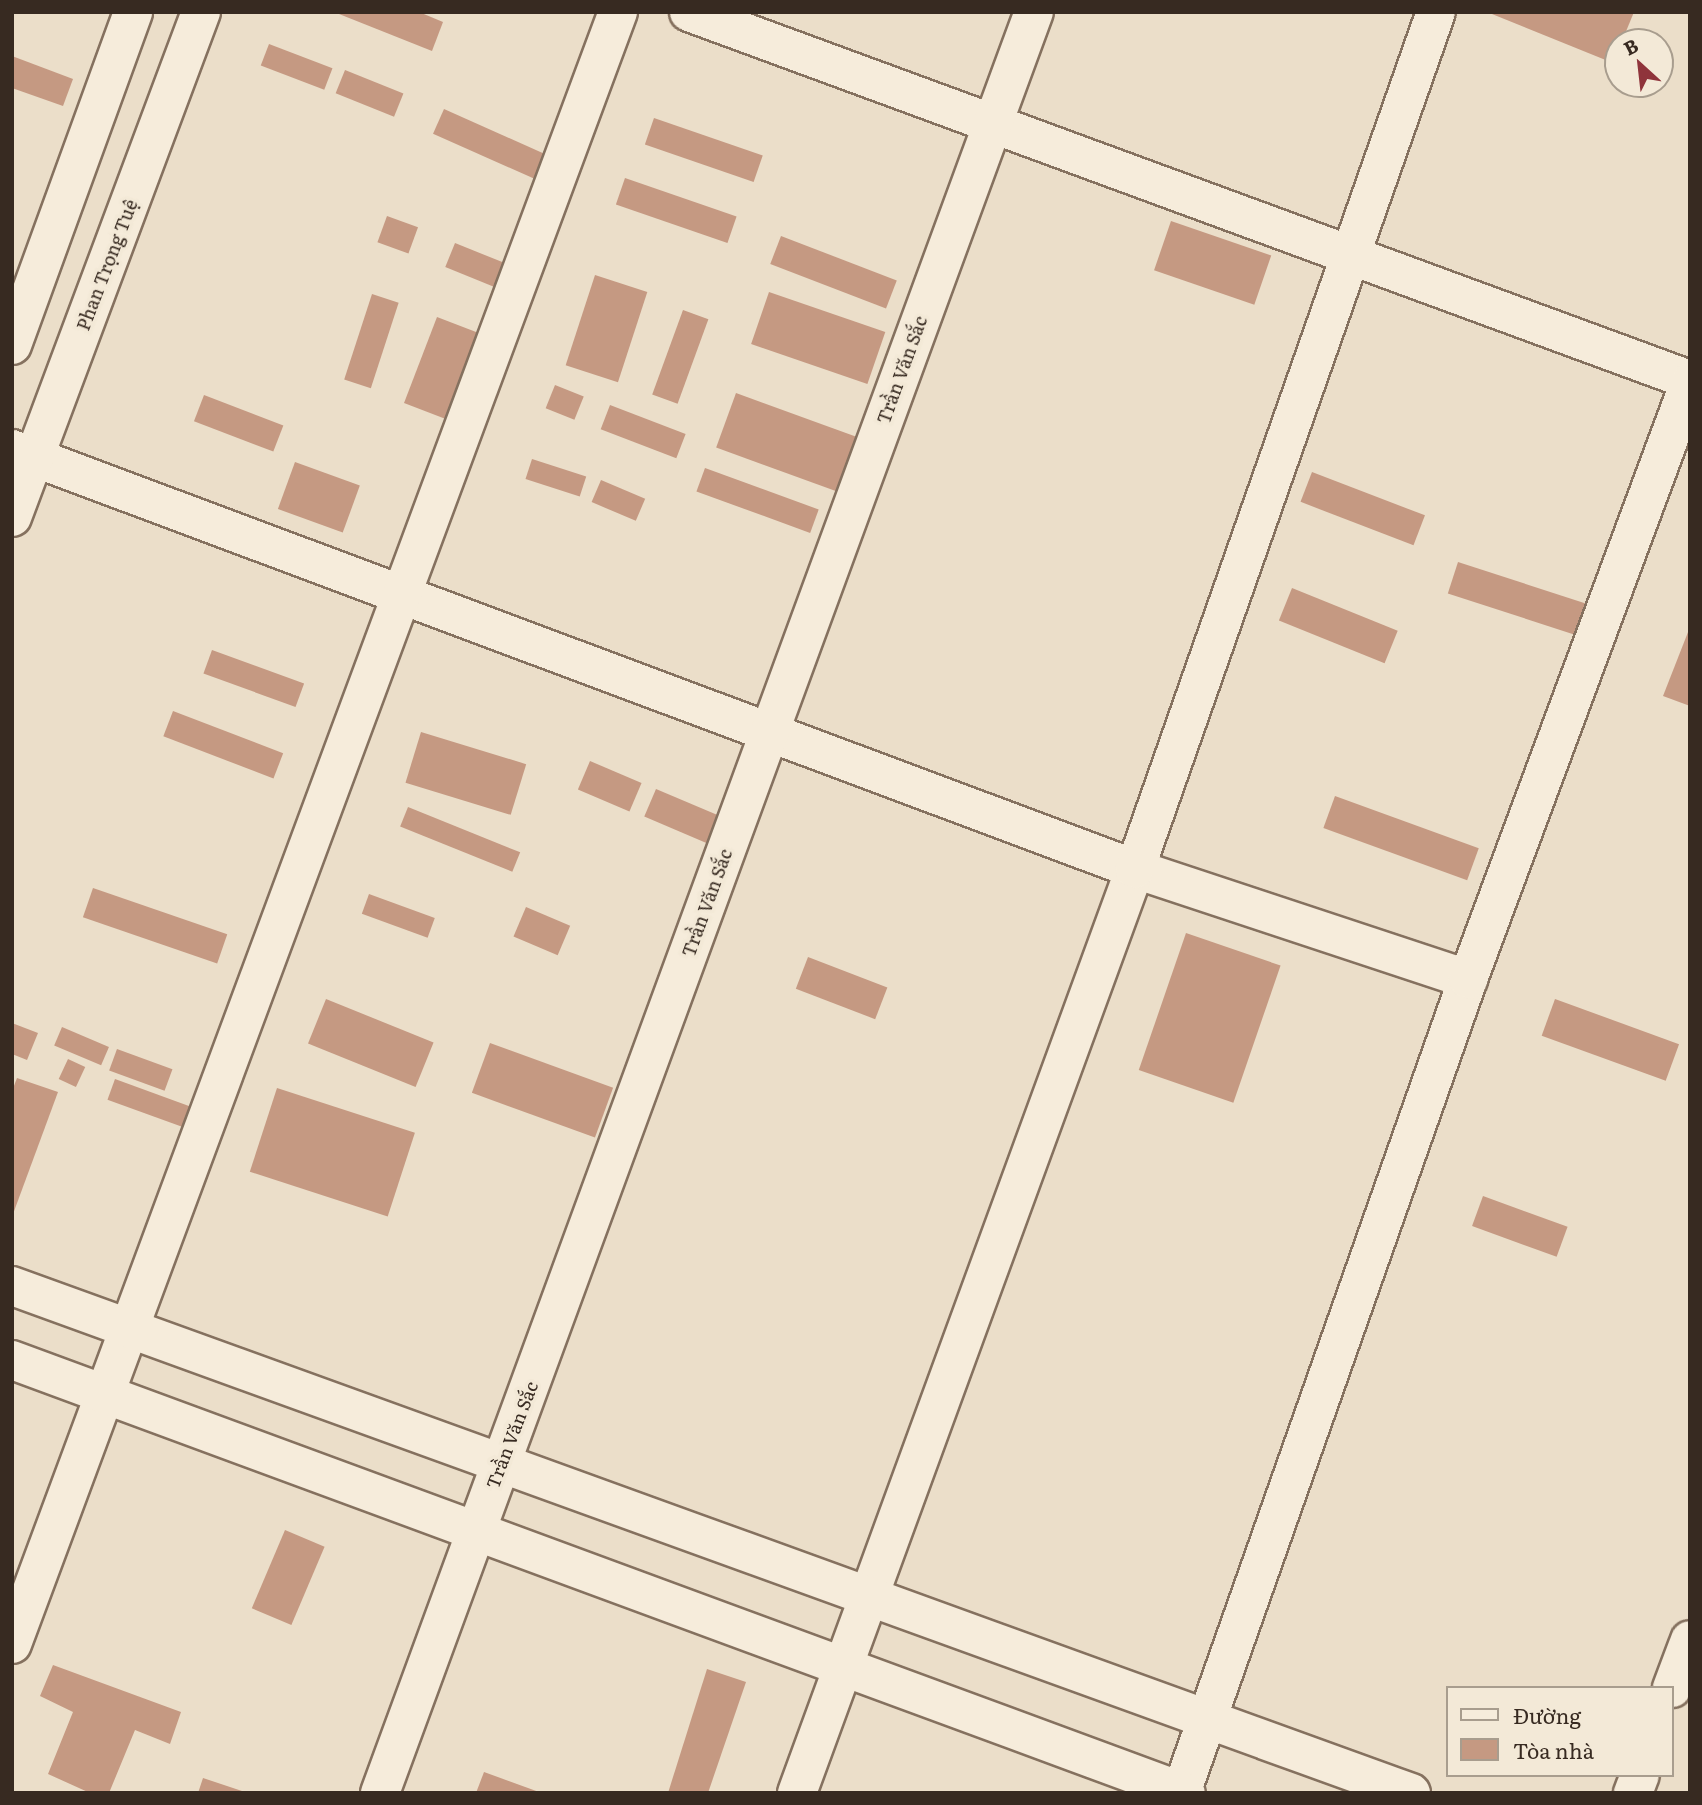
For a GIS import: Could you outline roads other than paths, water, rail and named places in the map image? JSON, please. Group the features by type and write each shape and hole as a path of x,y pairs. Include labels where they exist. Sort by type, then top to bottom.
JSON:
{"street":[{"path":"12,345 133,12"},
{"name":"Phan Trọng Tuệ","path":"12,517 24,453 201,12"},
{"path":"12,1644 618,12"},
{"path":"12,1360 1183,1792 1206,1717 1468,979 1690,381 993,121 689,12"},
{"name":"Trần Văn Sắc","path":"380,1793 1034,12"},
{"path":"797,1793 841,1664 870,1597 1135,869 1436,12"},
{"path":"24,453 1135,869 1468,979"},
{"path":"12,1286 1411,1793"},
{"path":"1673,1686 1690,1640"}]}
